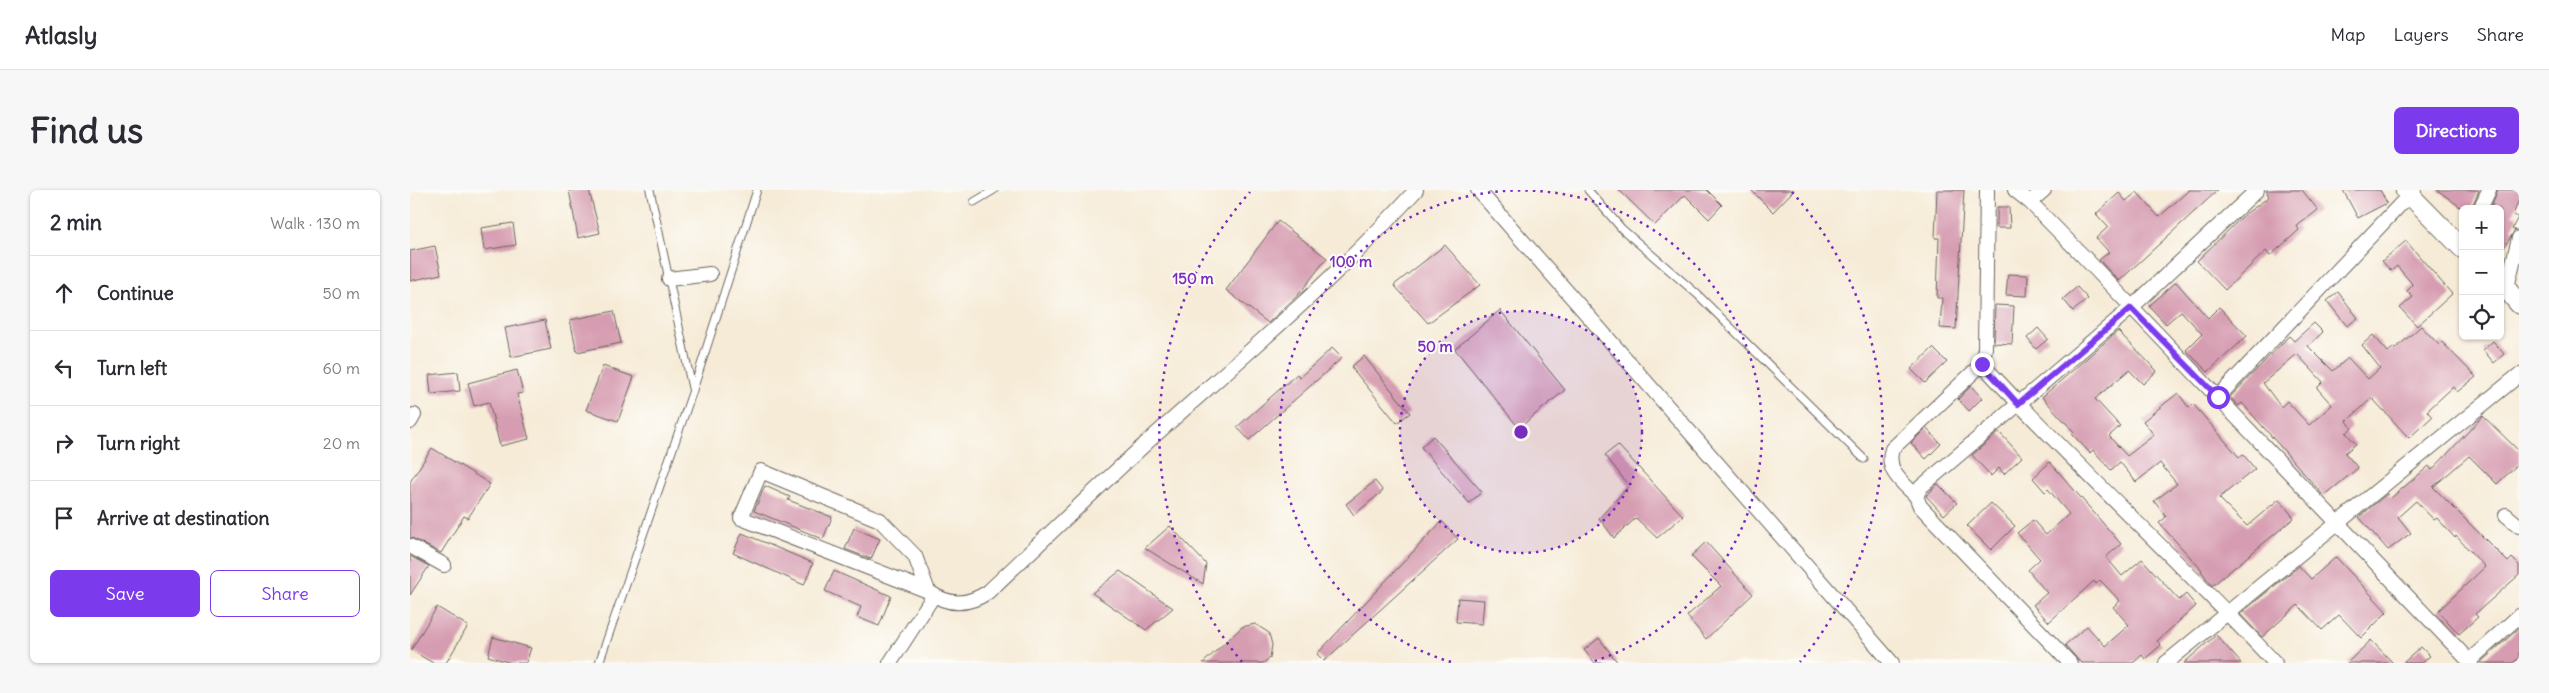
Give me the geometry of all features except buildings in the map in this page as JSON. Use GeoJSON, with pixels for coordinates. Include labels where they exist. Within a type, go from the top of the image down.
{"type":"FeatureCollection","features":[{"type":"Feature","properties":{"kind":"street"},"geometry":{"type":"LineString","coordinates":[[931,593],[915,556],[880,520],[761,471],[740,518],[931,593],[953,604],[977,600],[988,592],[1143,446],[1276,329],[1374,237],[1416,190]]}},
{"type":"Feature","properties":{"kind":"street"},"geometry":{"type":"LineString","coordinates":[[1478,190],[1892,663]]}},
{"type":"Feature","properties":{"kind":"street"},"geometry":{"type":"LineString","coordinates":[[1987,190],[1985,348],[1982,364],[1892,449],[1889,458],[1890,466],[1896,477],[1916,496],[1920,506],[2070,663]]}},
{"type":"Feature","properties":{"kind":"street"},"geometry":{"type":"LineString","coordinates":[[2015,190],[2030,202],[2218,397],[2470,662],[2519,616]]}},
{"type":"Feature","properties":{"kind":"street"},"geometry":{"type":"LineString","coordinates":[[2030,202],[2044,190]]}},
{"type":"Feature","properties":{"kind":"street"},"geometry":{"type":"LineString","coordinates":[[1916,496],[1922,487],[2131,308],[2256,190]]}},
{"type":"Feature","properties":{"kind":"street"},"geometry":{"type":"LineString","coordinates":[[2482,205],[2490,190]]}},
{"type":"Feature","properties":{"kind":"street"},"geometry":{"type":"LineString","coordinates":[[2218,397],[2409,192],[2459,243]]}},
{"type":"Feature","properties":{"kind":"street"},"geometry":{"type":"LineString","coordinates":[[2519,238],[2504,284],[2519,304]]}},
{"type":"Feature","properties":{"kind":"street"},"geometry":{"type":"LineString","coordinates":[[669,279],[710,274]]}},
{"type":"Feature","properties":{"kind":"street"},"geometry":{"type":"LineString","coordinates":[[1982,364],[2018,404],[2227,612],[2275,663]]}},
{"type":"Feature","properties":{"kind":"street"},"geometry":{"type":"LineString","coordinates":[[2166,663],[2519,376]]}},
{"type":"Feature","properties":{"kind":"street"},"geometry":{"type":"LineString","coordinates":[[2506,515],[2519,526]]}},
{"type":"Feature","properties":{"kind":"street"},"geometry":{"type":"LineString","coordinates":[[410,546],[444,565]]}},
{"type":"Feature","properties":{"kind":"street"},"geometry":{"type":"LineString","coordinates":[[890,663],[931,593]]}},
{"type":"Feature","properties":{"kind":"lane"},"geometry":{"type":"LineString","coordinates":[[650,190],[693,390]]}},
{"type":"Feature","properties":{"kind":"lane"},"geometry":{"type":"LineString","coordinates":[[599,663],[693,390],[757,190]]}},
{"type":"Feature","properties":{"kind":"lane"},"geometry":{"type":"LineString","coordinates":[[974,202],[994,190]]}},
{"type":"Feature","properties":{"kind":"lane"},"geometry":{"type":"LineString","coordinates":[[1588,190],[1622,228],[1697,294],[1864,459]]}},
{"type":"Feature","properties":{"kind":"route"},"geometry":{"type":"LineString","coordinates":[[1982,364],[2018,404],[2131,308],[2218,397]]}}]}
